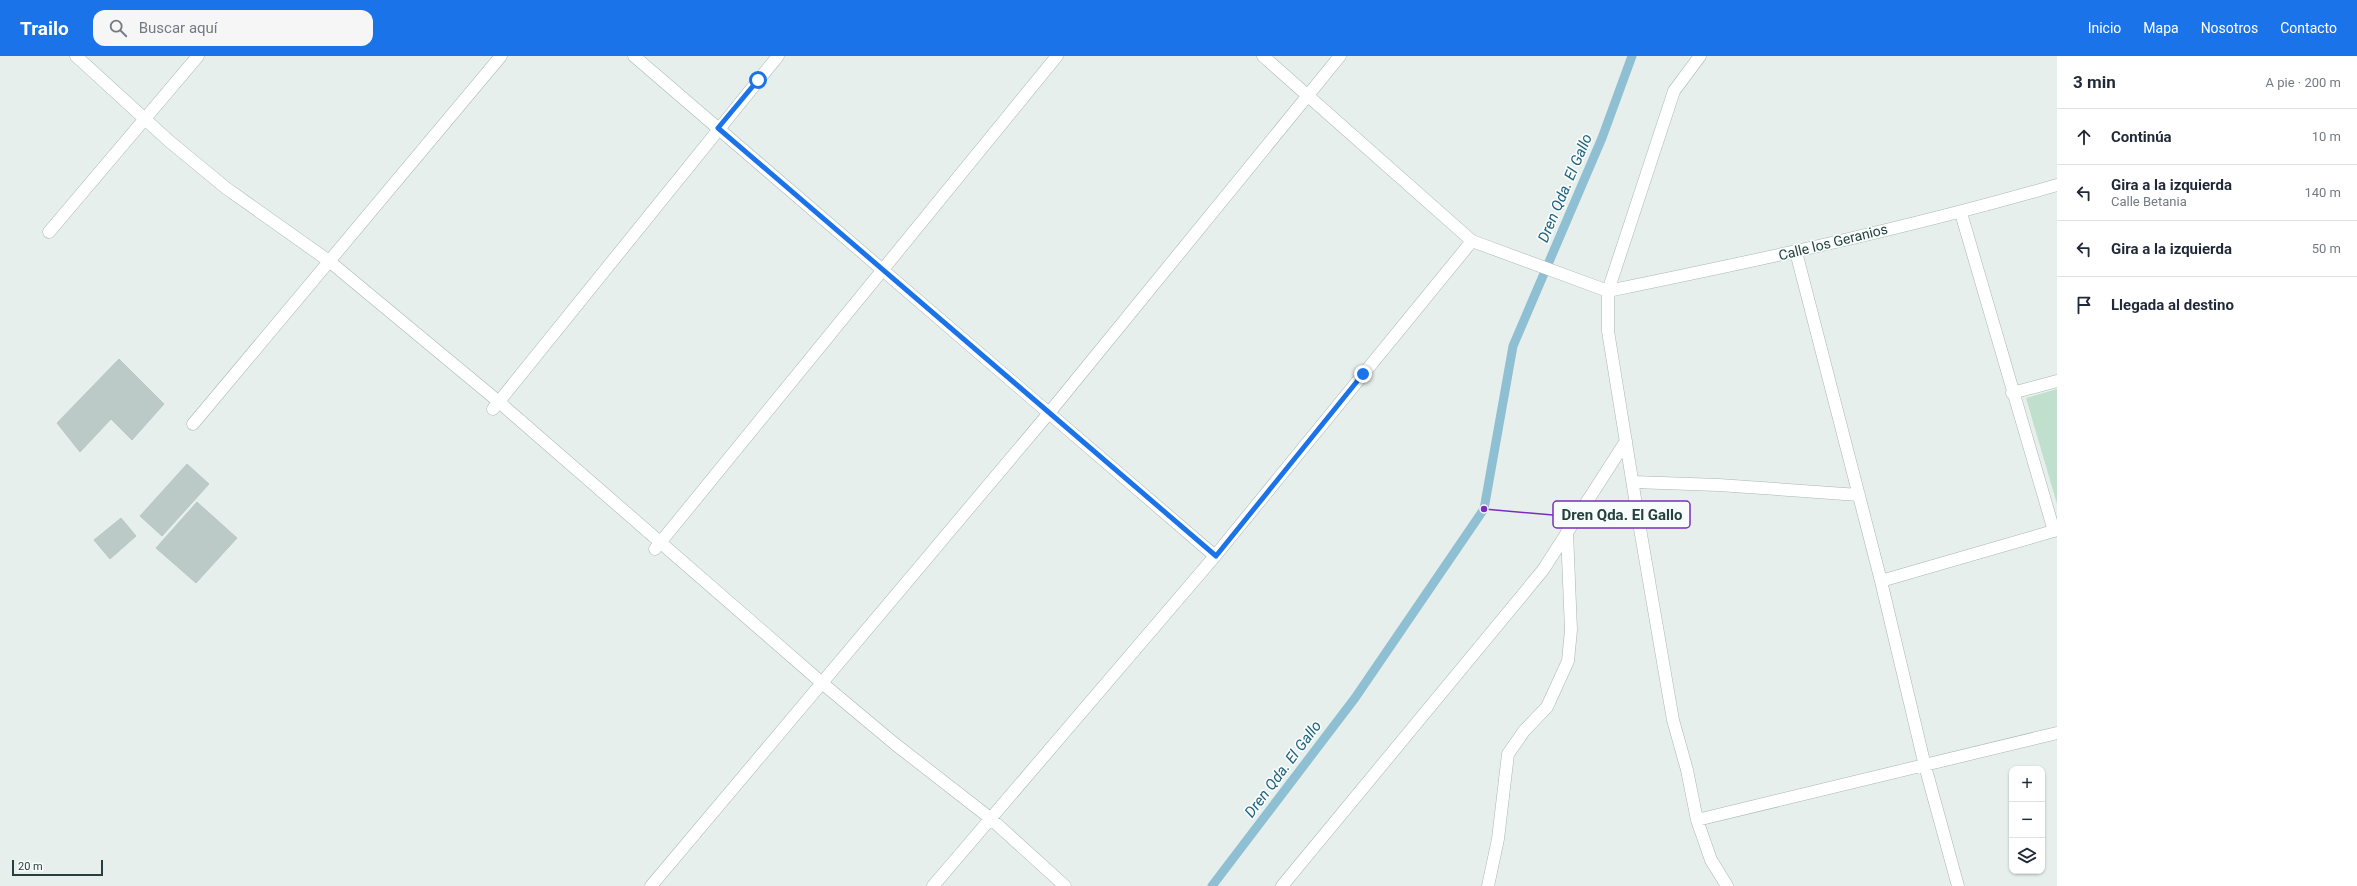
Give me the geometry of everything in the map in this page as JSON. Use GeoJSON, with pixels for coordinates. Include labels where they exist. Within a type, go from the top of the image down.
{"type":"FeatureCollection","features":[{"type":"Feature","properties":{"kind":"street"},"geometry":{"type":"LineString","coordinates":[[76,56],[226,188],[329,262],[496,405],[657,546],[895,744],[990,818],[1065,886]]}},
{"type":"Feature","properties":{"kind":"street"},"geometry":{"type":"LineString","coordinates":[[49,232],[198,56]]}},
{"type":"Feature","properties":{"kind":"street"},"geometry":{"type":"LineString","coordinates":[[193,424],[501,56]]}},
{"type":"Feature","properties":{"kind":"street"},"geometry":{"type":"LineString","coordinates":[[634,56],[1216,556]]}},
{"type":"Feature","properties":{"kind":"street"},"geometry":{"type":"LineString","coordinates":[[496,405],[718,128],[778,56]]}},
{"type":"Feature","properties":{"kind":"street"},"geometry":{"type":"LineString","coordinates":[[657,546],[1057,56]]}},
{"type":"Feature","properties":{"kind":"street"},"geometry":{"type":"LineString","coordinates":[[1263,56],[1472,241],[1608,291]]}},
{"type":"Feature","properties":{"kind":"street"},"geometry":{"type":"LineString","coordinates":[[651,886],[1049,413],[1340,56]]}},
{"type":"Feature","properties":{"kind":"street"},"geometry":{"type":"LineString","coordinates":[[1700,56],[1674,91],[1608,291],[1608,331],[1673,720],[1697,820],[1711,860],[1727,886]]}},
{"type":"Feature","properties":{"kind":"street","name":"Calle los Geranios"},"geometry":{"type":"LineString","coordinates":[[1608,291],[1796,252],[1911,223],[1961,213],[2057,185]]}},
{"type":"Feature","properties":{"kind":"street"},"geometry":{"type":"LineString","coordinates":[[1881,581],[2055,531],[2012,393],[1961,213]]}},
{"type":"Feature","properties":{"kind":"street"},"geometry":{"type":"LineString","coordinates":[[933,886],[1216,556],[1472,241]]}},
{"type":"Feature","properties":{"kind":"street"},"geometry":{"type":"LineString","coordinates":[[1796,252],[1881,581],[1925,766],[1958,886]]}},
{"type":"Feature","properties":{"kind":"street"},"geometry":{"type":"LineString","coordinates":[[2012,393],[2057,381]]}},
{"type":"Feature","properties":{"kind":"street"},"geometry":{"type":"LineString","coordinates":[[1282,886],[1543,570],[1626,441]]}},
{"type":"Feature","properties":{"kind":"street"},"geometry":{"type":"LineString","coordinates":[[1633,482],[1719,485],[1859,495]]}},
{"type":"Feature","properties":{"kind":"street"},"geometry":{"type":"LineString","coordinates":[[1488,886],[1498,839],[1508,754],[1524,732],[1547,707],[1568,661],[1571,630],[1567,532]]}},
{"type":"Feature","properties":{"kind":"street"},"geometry":{"type":"LineString","coordinates":[[1697,820],[2057,733]]}},
{"type":"Feature","properties":{"kind":"green space"},"geometry":{"type":"Polygon","coordinates":[[[2057,389],[2057,504],[2026,398],[2057,389]]]}},
{"type":"Feature","properties":{"kind":"building"},"geometry":{"type":"Polygon","coordinates":[[[119,359],[164,404],[132,440],[111,419],[80,452],[57,423],[119,359]]]}},
{"type":"Feature","properties":{"kind":"building"},"geometry":{"type":"Polygon","coordinates":[[[187,464],[209,484],[162,536],[140,516],[187,464]]]}},
{"type":"Feature","properties":{"kind":"building"},"geometry":{"type":"Polygon","coordinates":[[[197,502],[237,538],[196,583],[156,548],[197,502]]]}},
{"type":"Feature","properties":{"kind":"building"},"geometry":{"type":"Polygon","coordinates":[[[121,518],[136,536],[110,559],[94,540],[121,518]]]}},
{"type":"Feature","properties":{"kind":"waterway","name":"Dren Qda. El Gallo"},"geometry":{"type":"LineString","coordinates":[[1212,886],[1355,698],[1484,509],[1513,346],[1602,138],[1632,56]]}},
{"type":"Feature","properties":{"kind":"place","name":"Dren Qda. El Gallo"},"geometry":{"type":"Point","coordinates":[1484,509]}},
{"type":"Feature","properties":{"kind":"route"},"geometry":{"type":"LineString","coordinates":[[758,80],[718,128],[1216,556],[1363,374]]}}]}
